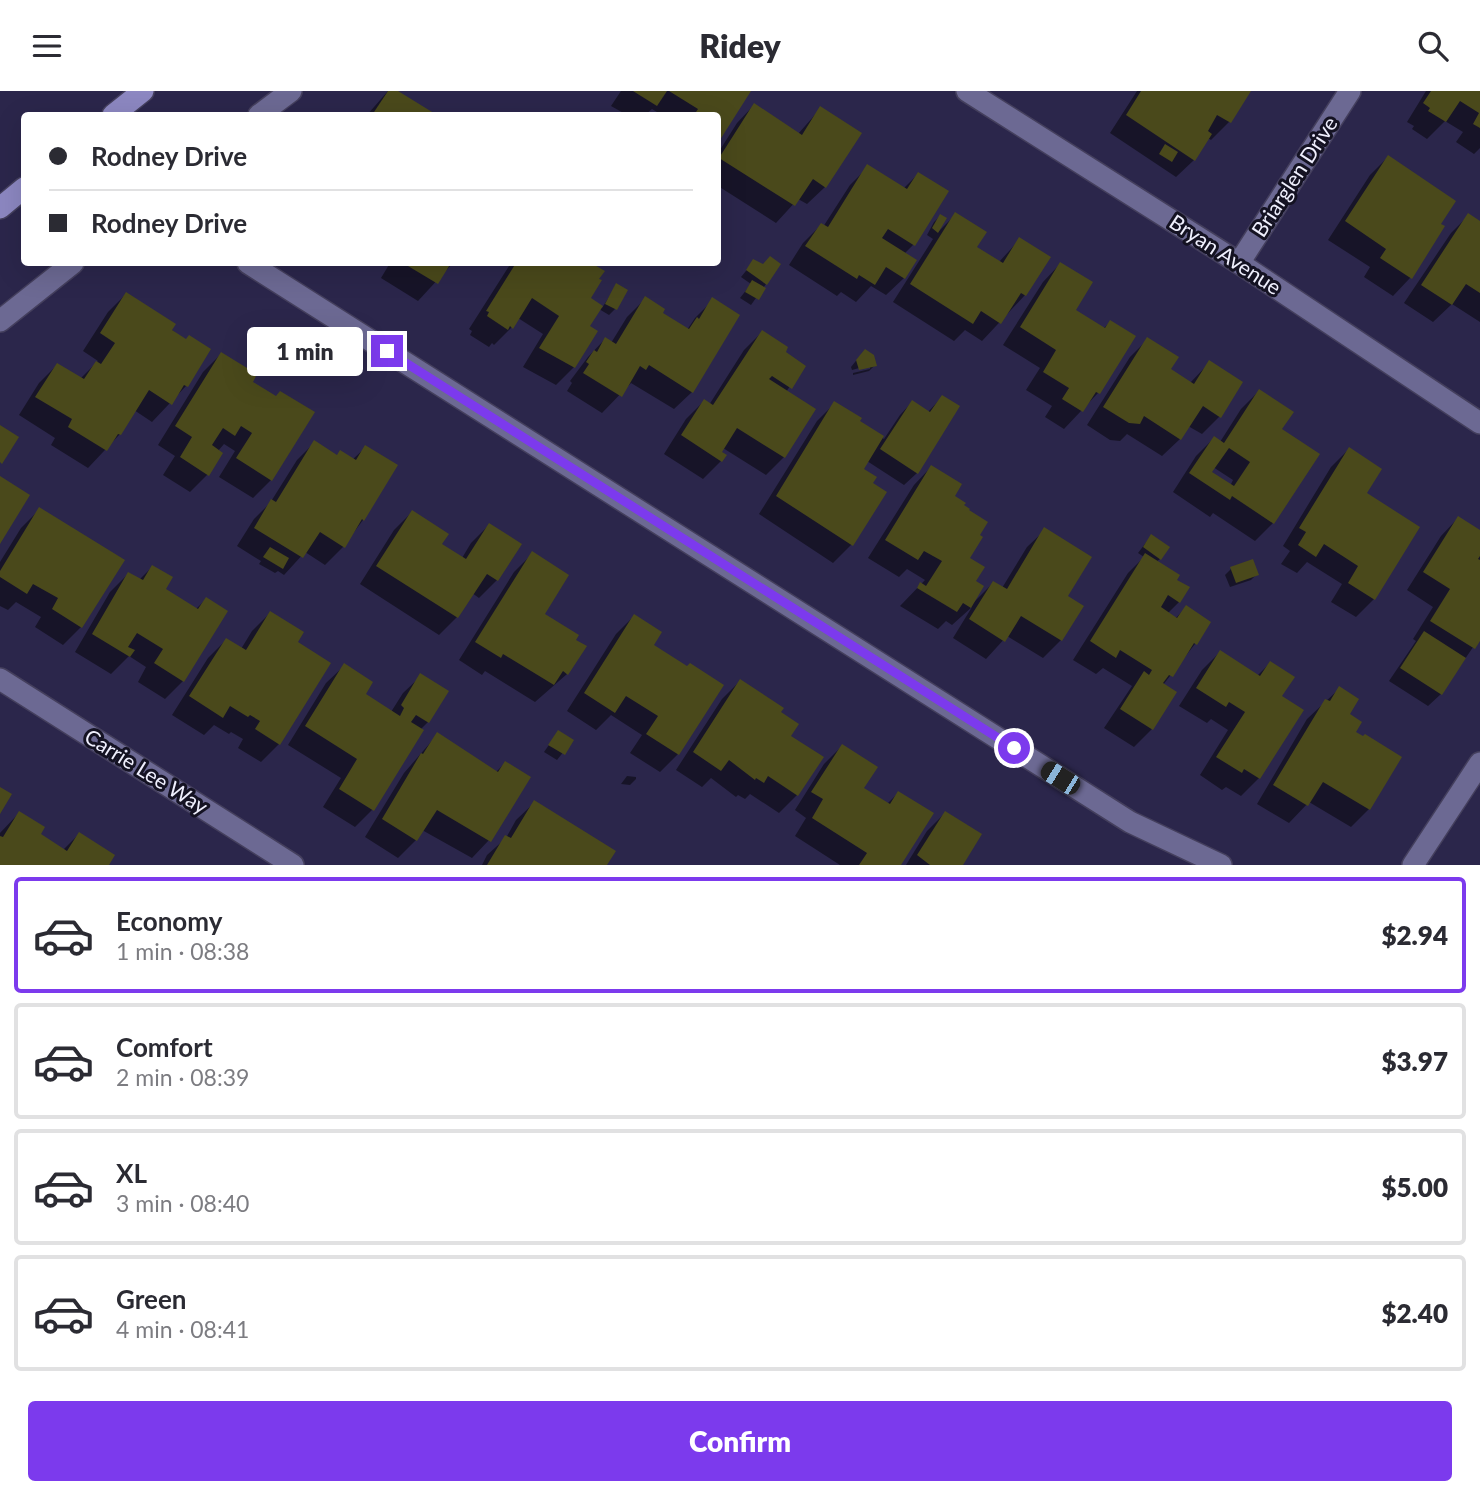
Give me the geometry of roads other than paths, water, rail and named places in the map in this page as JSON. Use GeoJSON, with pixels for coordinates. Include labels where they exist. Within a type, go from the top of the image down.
{"type":"FeatureCollection","features":[{"type":"Feature","properties":{"kind":"main road"},"geometry":{"type":"LineString","coordinates":[[117,112],[143,91]]}},
{"type":"Feature","properties":{"kind":"main road"},"geometry":{"type":"LineString","coordinates":[[0,208],[21,190]]}},
{"type":"Feature","properties":{"kind":"street"},"geometry":{"type":"LineString","coordinates":[[264,112],[291,91]]}},
{"type":"Feature","properties":{"kind":"street","name":"Bryan Avenue"},"geometry":{"type":"LineString","coordinates":[[967,91],[1239,263],[1480,423]]}},
{"type":"Feature","properties":{"kind":"street","name":"Briarglen Drive"},"geometry":{"type":"LineString","coordinates":[[1239,263],[1350,91]]}},
{"type":"Feature","properties":{"kind":"street"},"geometry":{"type":"LineString","coordinates":[[0,321],[69,266]]}},
{"type":"Feature","properties":{"kind":"street"},"geometry":{"type":"LineString","coordinates":[[253,266],[1130,822],[1221,865]]}},
{"type":"Feature","properties":{"kind":"street","name":"Carrie Lee Way"},"geometry":{"type":"LineString","coordinates":[[0,679],[293,865]]}},
{"type":"Feature","properties":{"kind":"street"},"geometry":{"type":"LineString","coordinates":[[1413,865],[1480,763]]}}]}
